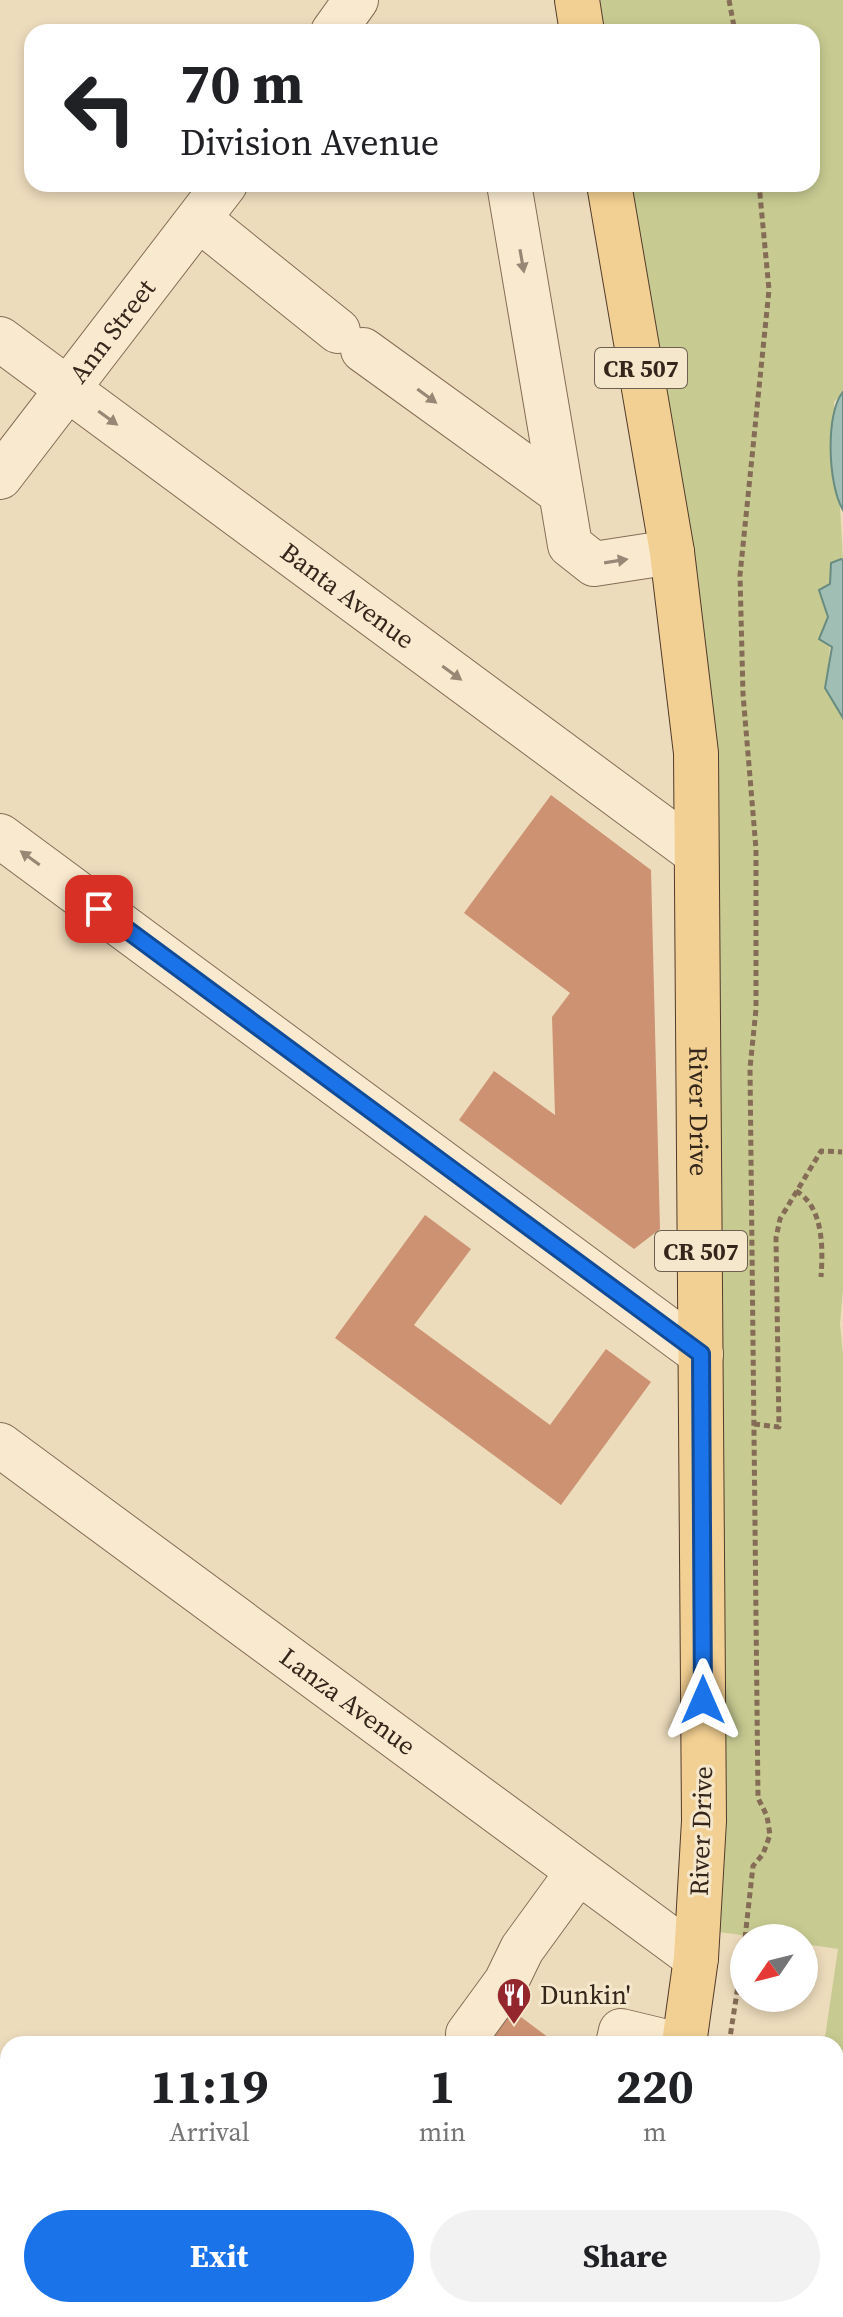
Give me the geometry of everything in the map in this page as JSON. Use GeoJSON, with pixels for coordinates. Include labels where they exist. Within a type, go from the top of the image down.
{"type":"FeatureCollection","features":[{"type":"Feature","properties":{"kind":"main road"},"geometry":{"type":"LineString","coordinates":[[577,0],[581,24]]}},
{"type":"Feature","properties":{"kind":"main road","name":"River Drive"},"geometry":{"type":"LineString","coordinates":[[610,192],[672,552],[696,753],[704,1821],[696,1958],[685,2036]]}},
{"type":"Feature","properties":{"kind":"street"},"geometry":{"type":"LineString","coordinates":[[339,24],[356,0]]}},
{"type":"Feature","properties":{"kind":"street","name":"Ann Street"},"geometry":{"type":"LineString","coordinates":[[0,477],[66,387],[219,192]]}},
{"type":"Feature","properties":{"kind":"street"},"geometry":{"type":"LineString","coordinates":[[510,192],[570,545],[594,564],[672,552]]}},
{"type":"Feature","properties":{"kind":"street"},"geometry":{"type":"LineString","coordinates":[[200,220],[351,340],[561,493]]}},
{"type":"Feature","properties":{"kind":"street","name":"Banta Avenue"},"geometry":{"type":"LineString","coordinates":[[0,339],[696,853]]}},
{"type":"Feature","properties":{"kind":"street"},"geometry":{"type":"LineString","coordinates":[[0,836],[701,1354]]}},
{"type":"Feature","properties":{"kind":"street","name":"Lanza Avenue"},"geometry":{"type":"LineString","coordinates":[[0,1445],[696,1958]]}},
{"type":"Feature","properties":{"kind":"street"},"geometry":{"type":"LineString","coordinates":[[468,2036],[506,1982],[522,1949],[578,1872]]}},
{"type":"Feature","properties":{"kind":"street"},"geometry":{"type":"LineString","coordinates":[[620,2036],[621,2031],[642,2036]]}},
{"type":"Feature","properties":{"kind":"path"},"geometry":{"type":"LineString","coordinates":[[729,0],[734,24]]}},
{"type":"Feature","properties":{"kind":"path"},"geometry":{"type":"LineString","coordinates":[[747,1924],[753,1866],[763,1854],[770,1835],[767,1816],[758,1798],[750,1068],[756,1009],[756,849],[743,694],[740,575],[769,290],[760,192]]}},
{"type":"Feature","properties":{"kind":"path"},"geometry":{"type":"LineString","coordinates":[[754,1424],[779,1427],[776,1238],[780,1219],[821,1151],[842,1152]]}},
{"type":"Feature","properties":{"kind":"path"},"geometry":{"type":"LineString","coordinates":[[796,1191],[806,1197],[824,1241],[821,1277]]}},
{"type":"Feature","properties":{"kind":"path"},"geometry":{"type":"LineString","coordinates":[[730,2036],[734,2012]]}},
{"type":"Feature","properties":{"kind":"green space"},"geometry":{"type":"Polygon","coordinates":[[[578,0],[843,0],[843,392],[834,402],[843,560],[830,584],[819,590],[830,638],[825,688],[843,718],[843,1289],[840,1324],[843,1355],[843,2036],[825,2036],[838,1949],[818,1946],[818,1924],[730,1924],[730,1934],[698,1929],[696,853],[609,192],[820,192],[820,24],[582,24],[578,0]]]}},
{"type":"Feature","properties":{"kind":"water"},"geometry":{"type":"Polygon","coordinates":[[[843,392],[843,510],[834,484],[831,432],[837,402],[843,392]]]}},
{"type":"Feature","properties":{"kind":"water"},"geometry":{"type":"Polygon","coordinates":[[[841,559],[843,718],[825,688],[832,647],[819,639],[828,617],[819,590],[830,584],[831,563],[841,559]]]}},
{"type":"Feature","properties":{"kind":"building"},"geometry":{"type":"Polygon","coordinates":[[[551,795],[651,870],[660,1229],[634,1249],[459,1120],[494,1071],[555,1115],[552,1017],[570,993],[464,913],[551,795]]]}},
{"type":"Feature","properties":{"kind":"building"},"geometry":{"type":"Polygon","coordinates":[[[425,1215],[471,1249],[414,1325],[550,1425],[606,1349],[651,1382],[561,1505],[335,1338],[425,1215]]]}},
{"type":"Feature","properties":{"kind":"building","name":"Dunkin'"},"geometry":{"type":"Polygon","coordinates":[[[509,2008],[546,2036],[489,2036],[509,2008]]]}},
{"type":"Feature","properties":{"kind":"place","name":"Dunkin'"},"geometry":{"type":"Point","coordinates":[514,2026]}},
{"type":"Feature","properties":{"kind":"route"},"geometry":{"type":"LineString","coordinates":[[99,909],[701,1354],[703,1700]]}}]}
